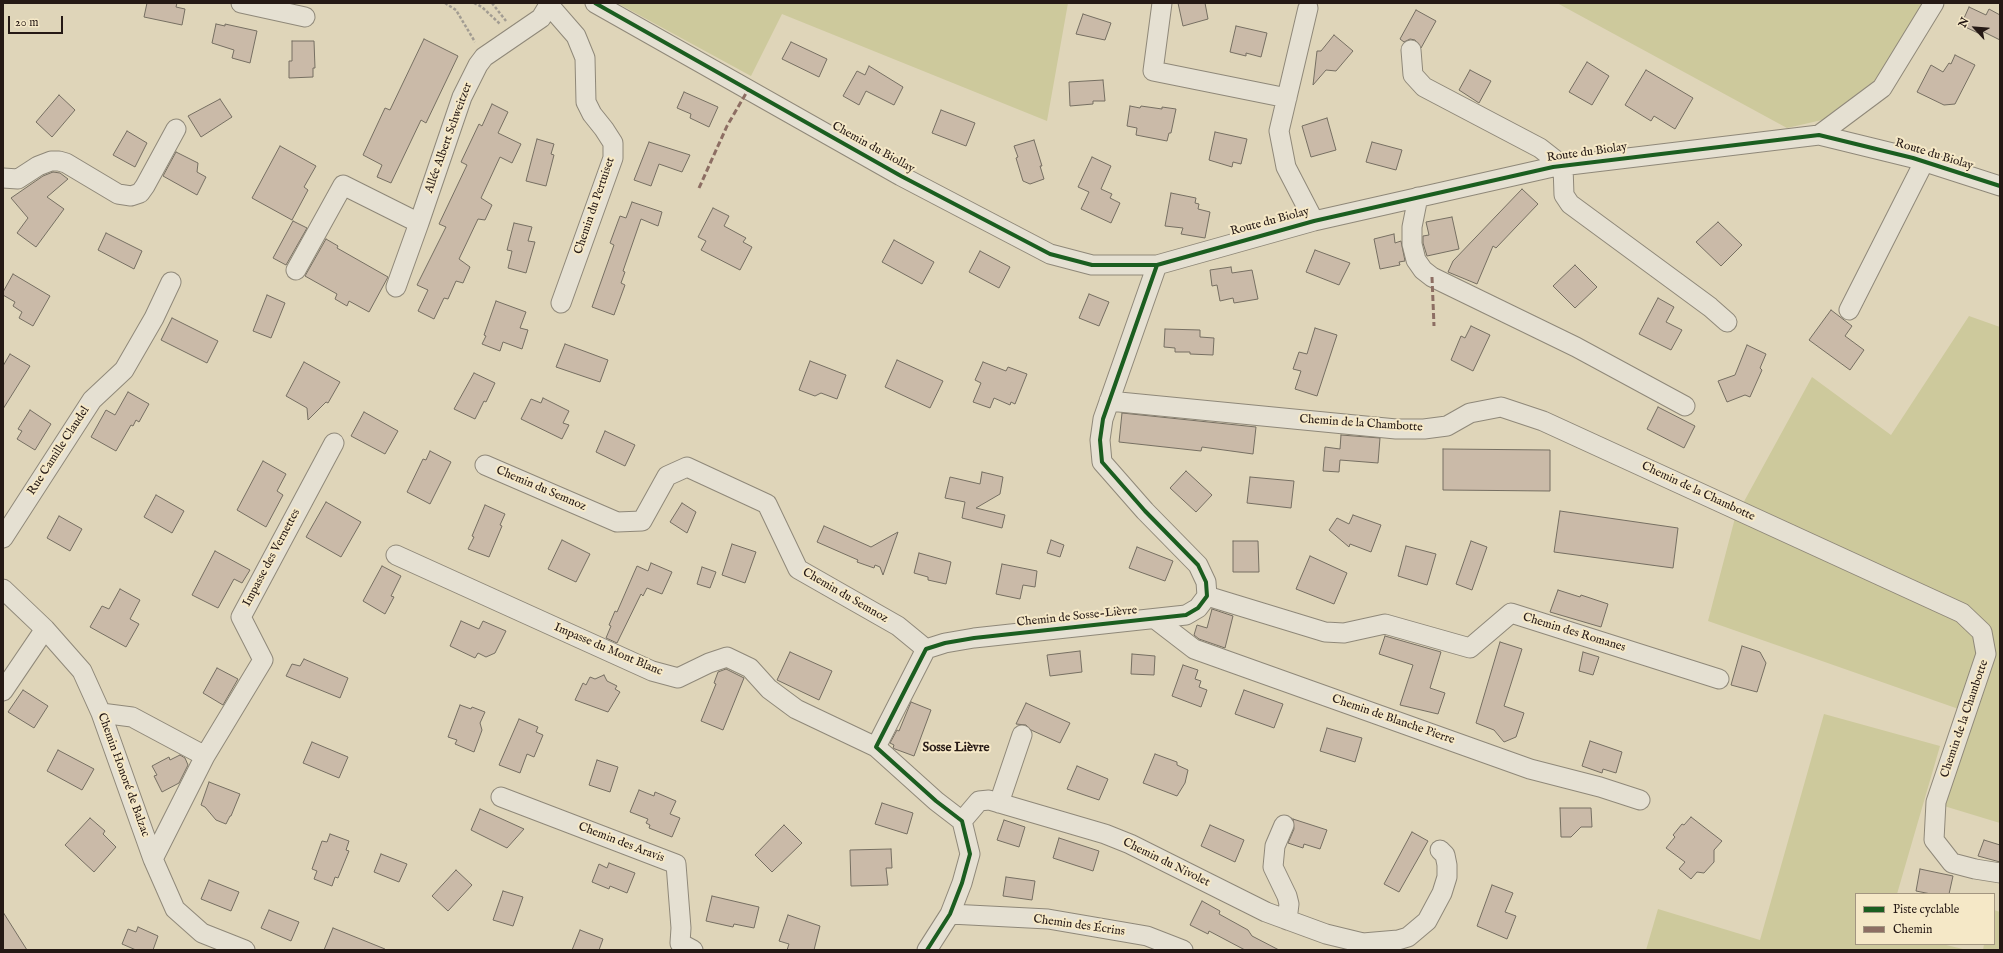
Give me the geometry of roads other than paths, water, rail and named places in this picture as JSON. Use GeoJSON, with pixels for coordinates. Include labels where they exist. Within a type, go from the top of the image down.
{"type":"FeatureCollection","features":[{"type":"Feature","properties":{"kind":"street"},"geometry":{"type":"LineString","coordinates":[[241,3],[305,17]]}},
{"type":"Feature","properties":{"kind":"street","name":"Chemin du Biollay"},"geometry":{"type":"LineString","coordinates":[[595,3],[901,176],[1050,254],[1092,265],[1157,265]]}},
{"type":"Feature","properties":{"kind":"street"},"geometry":{"type":"LineString","coordinates":[[1162,3],[1153,71],[1287,98]]}},
{"type":"Feature","properties":{"kind":"street"},"geometry":{"type":"LineString","coordinates":[[1818,135],[1882,88],[1934,3]]}},
{"type":"Feature","properties":{"kind":"street","name":"Allée Albert Schweitzer"},"geometry":{"type":"LineString","coordinates":[[396,287],[462,97],[478,65],[484,58],[541,18],[550,4]]}},
{"type":"Feature","properties":{"kind":"street","name":"Chemin du Pertuiset"},"geometry":{"type":"LineString","coordinates":[[550,4],[576,36],[585,58],[586,102],[592,114],[604,129],[612,143],[613,158],[561,303]]}},
{"type":"Feature","properties":{"kind":"street"},"geometry":{"type":"LineString","coordinates":[[1308,8],[1279,131],[1286,167],[1314,221]]}},
{"type":"Feature","properties":{"kind":"street"},"geometry":{"type":"LineString","coordinates":[[1412,50],[1413,75],[1424,87],[1540,148],[1563,166],[1564,195],[1570,204],[1710,307],[1727,322]]}},
{"type":"Feature","properties":{"kind":"street"},"geometry":{"type":"LineString","coordinates":[[3,178],[18,179],[38,166],[51,161],[59,161],[73,167],[118,194],[130,196],[140,193],[145,186],[176,129]]}},
{"type":"Feature","properties":{"kind":"street","name":"Route du Biolay"},"geometry":{"type":"LineString","coordinates":[[1157,265],[1314,221],[1563,166],[1818,135],[1924,162],[2000,186]]}},
{"type":"Feature","properties":{"kind":"street"},"geometry":{"type":"LineString","coordinates":[[1849,310],[1924,162]]}},
{"type":"Feature","properties":{"kind":"street"},"geometry":{"type":"LineString","coordinates":[[296,270],[343,185],[418,223]]}},
{"type":"Feature","properties":{"kind":"street"},"geometry":{"type":"LineString","coordinates":[[1418,197],[1412,227],[1412,244],[1416,260],[1423,270],[1432,277],[1576,347],[1686,406]]}},
{"type":"Feature","properties":{"kind":"street"},"geometry":{"type":"LineString","coordinates":[[1157,265],[1103,419],[1100,440],[1102,462],[1145,511],[1198,565],[1206,582],[1207,596]]}},
{"type":"Feature","properties":{"kind":"street","name":"Rue Camille Claudel"},"geometry":{"type":"LineString","coordinates":[[3,538],[92,400],[124,370],[154,318],[170,282]]}},
{"type":"Feature","properties":{"kind":"street","name":"Chemin de la Chambotte"},"geometry":{"type":"LineString","coordinates":[[1109,401],[1396,428],[1424,429],[1447,426],[1470,413],[1501,407],[1543,422],[1962,613],[1982,632],[1986,654],[1936,802],[1934,840],[1952,863],[2000,873]]}},
{"type":"Feature","properties":{"kind":"street","name":"Impasse des Vernettes"},"geometry":{"type":"LineString","coordinates":[[205,756],[263,660],[240,617],[334,443]]}},
{"type":"Feature","properties":{"kind":"street","name":"Chemin du Semnoz"},"geometry":{"type":"LineString","coordinates":[[485,465],[617,522],[642,521],[667,476],[687,467],[767,504],[798,569],[898,626],[926,649]]}},
{"type":"Feature","properties":{"kind":"street","name":"Impasse du Mont Blanc"},"geometry":{"type":"LineString","coordinates":[[396,555],[652,671],[678,678],[709,663],[726,657],[750,668],[769,689],[796,709],[876,747]]}},
{"type":"Feature","properties":{"kind":"street","name":"Chemin Honoré de Balzac"},"geometry":{"type":"LineString","coordinates":[[3,589],[45,629],[82,671],[101,713],[153,859],[175,909],[202,933],[245,950]]}},
{"type":"Feature","properties":{"kind":"street","name":"Chemin de Sosse-Lièvre"},"geometry":{"type":"LineString","coordinates":[[926,649],[945,643],[974,638],[1186,615],[1198,608],[1207,596]]}},
{"type":"Feature","properties":{"kind":"street","name":"Chemin des Romanes"},"geometry":{"type":"LineString","coordinates":[[1207,596],[1325,632],[1344,633],[1385,624],[1470,648],[1511,613],[1719,679]]}},
{"type":"Feature","properties":{"kind":"street","name":"Chemin de Blanche Pierre"},"geometry":{"type":"LineString","coordinates":[[1155,619],[1194,649],[1530,769],[1600,787],[1640,800]]}},
{"type":"Feature","properties":{"kind":"street"},"geometry":{"type":"LineString","coordinates":[[3,691],[45,629]]}},
{"type":"Feature","properties":{"kind":"street"},"geometry":{"type":"LineString","coordinates":[[926,649],[876,747],[936,801],[962,821],[970,854],[962,883],[950,914],[928,950]]}},
{"type":"Feature","properties":{"kind":"street"},"geometry":{"type":"LineString","coordinates":[[101,713],[132,717],[205,756],[153,859]]}},
{"type":"Feature","properties":{"kind":"street"},"geometry":{"type":"LineString","coordinates":[[999,802],[1022,735]]}},
{"type":"Feature","properties":{"kind":"street","name":"Chemin des Aravis"},"geometry":{"type":"LineString","coordinates":[[501,796],[676,864],[680,943],[693,950]]}},
{"type":"Feature","properties":{"kind":"street","name":"Chemin du Nivolet"},"geometry":{"type":"LineString","coordinates":[[962,821],[970,810],[979,802],[989,800],[1105,834],[1130,844],[1243,901],[1287,920],[1366,946],[1408,937],[1427,921],[1442,893],[1447,877],[1448,865],[1445,855],[1440,850]]}},
{"type":"Feature","properties":{"kind":"street"},"geometry":{"type":"LineString","coordinates":[[1284,825],[1275,846],[1273,867],[1287,896],[1289,904],[1287,920]]}},
{"type":"Feature","properties":{"kind":"street","name":"Chemin des Écrins"},"geometry":{"type":"LineString","coordinates":[[950,914],[1048,919],[1147,936],[1182,950]]}},
{"type":"Feature","properties":{"kind":"district","name":"Sosse Lièvre"},"geometry":{"type":"Point","coordinates":[956,748]}}]}
